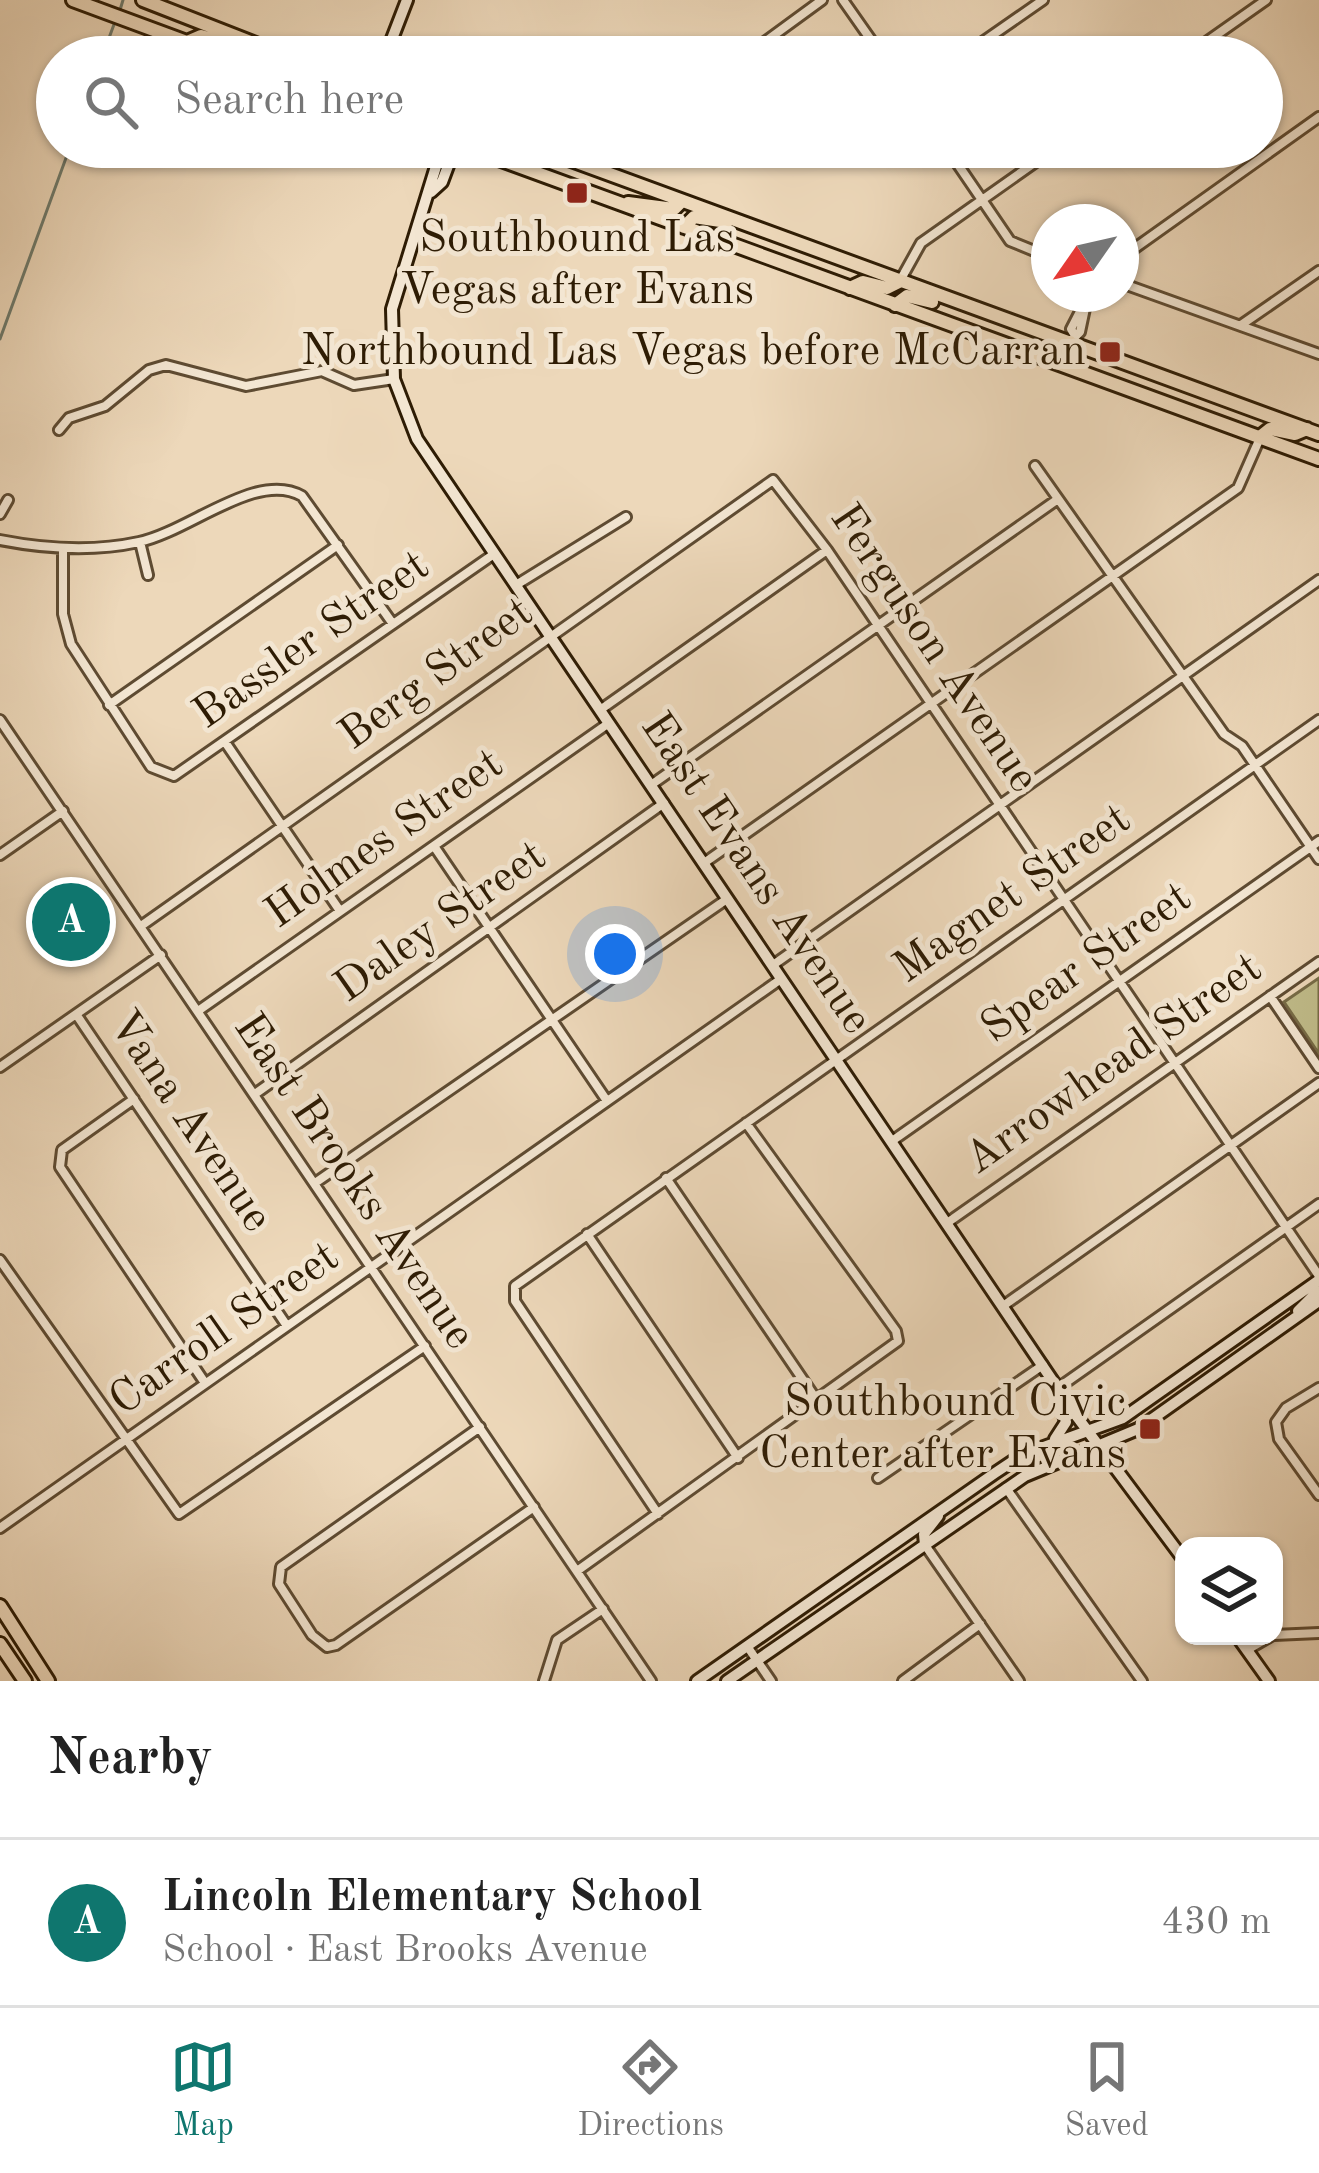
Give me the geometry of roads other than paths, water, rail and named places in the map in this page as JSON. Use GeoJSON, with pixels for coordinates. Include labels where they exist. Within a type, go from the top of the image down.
{"type":"FeatureCollection","features":[{"type":"Feature","properties":{"kind":"main road"},"geometry":{"type":"LineString","coordinates":[[74,0],[171,36]]}},
{"type":"Feature","properties":{"kind":"main road"},"geometry":{"type":"LineString","coordinates":[[143,0],[234,36]]}},
{"type":"Feature","properties":{"kind":"main road"},"geometry":{"type":"LineString","coordinates":[[523,168],[1316,457]]}},
{"type":"Feature","properties":{"kind":"main road"},"geometry":{"type":"LineString","coordinates":[[593,168],[951,301],[1072,338],[1313,432]]}},
{"type":"Feature","properties":{"kind":"main road"},"geometry":{"type":"LineString","coordinates":[[621,204],[644,201],[674,209],[682,201]]}},
{"type":"Feature","properties":{"kind":"main road"},"geometry":{"type":"LineString","coordinates":[[684,227],[694,217],[734,220]]}},
{"type":"Feature","properties":{"kind":"main road"},"geometry":{"type":"LineString","coordinates":[[850,288],[863,282],[887,288],[901,281]]}},
{"type":"Feature","properties":{"kind":"main road"},"geometry":{"type":"LineString","coordinates":[[895,304],[907,296],[951,301]]}},
{"type":"Feature","properties":{"kind":"main road"},"geometry":{"type":"LineString","coordinates":[[1021,350],[1059,350],[1072,338]]}},
{"type":"Feature","properties":{"kind":"main road"},"geometry":{"type":"LineString","coordinates":[[1260,437],[1270,429],[1313,432]]}},
{"type":"Feature","properties":{"kind":"main road"},"geometry":{"type":"LineString","coordinates":[[0,1606],[48,1681]]}},
{"type":"Feature","properties":{"kind":"main road"},"geometry":{"type":"LineString","coordinates":[[0,1623],[20,1650],[33,1657]]}},
{"type":"Feature","properties":{"kind":"main road"},"geometry":{"type":"LineString","coordinates":[[0,1644],[28,1681]]}},
{"type":"Feature","properties":{"kind":"street"},"geometry":{"type":"LineString","coordinates":[[393,36],[407,0]]}},
{"type":"Feature","properties":{"kind":"street"},"geometry":{"type":"LineString","coordinates":[[773,36],[822,0]]}},
{"type":"Feature","properties":{"kind":"street"},"geometry":{"type":"LineString","coordinates":[[843,0],[868,36]]}},
{"type":"Feature","properties":{"kind":"street"},"geometry":{"type":"LineString","coordinates":[[992,36],[1043,0]]}},
{"type":"Feature","properties":{"kind":"street"},"geometry":{"type":"LineString","coordinates":[[1215,36],[1266,0]]}},
{"type":"Feature","properties":{"kind":"street"},"geometry":{"type":"LineString","coordinates":[[1283,143],[1319,117]]}},
{"type":"Feature","properties":{"kind":"street","name":"East Evans Avenue"},"geometry":{"type":"LineString","coordinates":[[434,168],[431,192],[392,309],[394,379],[417,439],[1056,1385],[1175,1547]]}},
{"type":"Feature","properties":{"kind":"street","name":"East Evans Avenue"},"geometry":{"type":"LineString","coordinates":[[431,192],[447,168]]}},
{"type":"Feature","properties":{"kind":"street"},"geometry":{"type":"LineString","coordinates":[[960,168],[1010,242],[1031,250]]}},
{"type":"Feature","properties":{"kind":"street"},"geometry":{"type":"LineString","coordinates":[[901,281],[921,243],[1027,168]]}},
{"type":"Feature","properties":{"kind":"street"},"geometry":{"type":"LineString","coordinates":[[1139,245],[1247,168]]}},
{"type":"Feature","properties":{"kind":"street"},"geometry":{"type":"LineString","coordinates":[[1241,326],[1319,271]]}},
{"type":"Feature","properties":{"kind":"street"},"geometry":{"type":"LineString","coordinates":[[1139,289],[1319,354]]}},
{"type":"Feature","properties":{"kind":"street"},"geometry":{"type":"LineString","coordinates":[[1072,338],[1071,328],[1080,312]]}},
{"type":"Feature","properties":{"kind":"street"},"geometry":{"type":"LineString","coordinates":[[59,430],[69,418],[105,406],[149,370],[166,364],[246,386],[322,371],[353,385],[394,379]]}},
{"type":"Feature","properties":{"kind":"street"},"geometry":{"type":"LineString","coordinates":[[704,863],[1238,488],[1260,437]]}},
{"type":"Feature","properties":{"kind":"street"},"geometry":{"type":"LineString","coordinates":[[1035,466],[1223,734],[1255,765],[1315,844],[1319,859]]}},
{"type":"Feature","properties":{"kind":"street","name":"Ferguson Avenue"},"geometry":{"type":"LineString","coordinates":[[773,480],[826,550],[1319,1278]]}},
{"type":"Feature","properties":{"kind":"street","name":"Berg Street"},"geometry":{"type":"LineString","coordinates":[[141,926],[773,480]]}},
{"type":"Feature","properties":{"kind":"street"},"geometry":{"type":"LineString","coordinates":[[0,540],[64,548],[140,542],[211,515],[251,491],[277,486],[302,496],[393,624]]}},
{"type":"Feature","properties":{"kind":"street"},"geometry":{"type":"LineString","coordinates":[[651,785],[1058,499]]}},
{"type":"Feature","properties":{"kind":"street"},"geometry":{"type":"LineString","coordinates":[[0,514],[8,500]]}},
{"type":"Feature","properties":{"kind":"street"},"geometry":{"type":"LineString","coordinates":[[516,585],[626,517]]}},
{"type":"Feature","properties":{"kind":"street"},"geometry":{"type":"LineString","coordinates":[[140,542],[148,575]]}},
{"type":"Feature","properties":{"kind":"street"},"geometry":{"type":"LineString","coordinates":[[64,548],[63,614],[71,644],[109,705],[338,545]]}},
{"type":"Feature","properties":{"kind":"street"},"geometry":{"type":"LineString","coordinates":[[600,710],[826,550]]}},
{"type":"Feature","properties":{"kind":"street","name":"Bassler Street"},"geometry":{"type":"LineString","coordinates":[[109,705],[151,766],[174,776],[494,554]]}},
{"type":"Feature","properties":{"kind":"street"},"geometry":{"type":"LineString","coordinates":[[773,965],[1319,580]]}},
{"type":"Feature","properties":{"kind":"street","name":"East Brooks Avenue"},"geometry":{"type":"LineString","coordinates":[[0,720],[651,1681]]}},
{"type":"Feature","properties":{"kind":"street","name":"Magnet Street"},"geometry":{"type":"LineString","coordinates":[[658,1514],[512,1292],[666,1178],[1319,720]]}},
{"type":"Feature","properties":{"kind":"street","name":"Holmes Street"},"geometry":{"type":"LineString","coordinates":[[198,1011],[609,723]]}},
{"type":"Feature","properties":{"kind":"street"},"geometry":{"type":"LineString","coordinates":[[225,742],[340,911]]}},
{"type":"Feature","properties":{"kind":"street","name":"Daley Street"},"geometry":{"type":"LineString","coordinates":[[255,1094],[664,803]]}},
{"type":"Feature","properties":{"kind":"street"},"geometry":{"type":"LineString","coordinates":[[0,855],[63,812]]}},
{"type":"Feature","properties":{"kind":"street","name":"Spear Street"},"geometry":{"type":"LineString","coordinates":[[892,1141],[1315,844]]}},
{"type":"Feature","properties":{"kind":"street"},"geometry":{"type":"LineString","coordinates":[[434,846],[607,1101]]}},
{"type":"Feature","properties":{"kind":"street"},"geometry":{"type":"LineString","coordinates":[[315,1183],[728,898]]}},
{"type":"Feature","properties":{"kind":"street"},"geometry":{"type":"LineString","coordinates":[[0,1067],[160,955]]}},
{"type":"Feature","properties":{"kind":"street","name":"Arrowhead Street"},"geometry":{"type":"LineString","coordinates":[[947,1223],[1319,962]]}},
{"type":"Feature","properties":{"kind":"street","name":"Carroll Street"},"geometry":{"type":"LineString","coordinates":[[0,1528],[782,978]]}},
{"type":"Feature","properties":{"kind":"street"},"geometry":{"type":"LineString","coordinates":[[1270,996],[1319,1068]]}},
{"type":"Feature","properties":{"kind":"street","name":"Vana Avenue"},"geometry":{"type":"LineString","coordinates":[[76,1014],[287,1326]]}},
{"type":"Feature","properties":{"kind":"street"},"geometry":{"type":"LineString","coordinates":[[1003,1306],[1319,1083]]}},
{"type":"Feature","properties":{"kind":"street"},"geometry":{"type":"LineString","coordinates":[[134,1099],[59,1158],[60,1167],[206,1383]]}},
{"type":"Feature","properties":{"kind":"street"},"geometry":{"type":"LineString","coordinates":[[577,1571],[898,1341],[896,1330],[746,1123]]}},
{"type":"Feature","properties":{"kind":"street"},"geometry":{"type":"LineString","coordinates":[[666,1178],[818,1402]]}},
{"type":"Feature","properties":{"kind":"street"},"geometry":{"type":"LineString","coordinates":[[697,1681],[944,1508],[1040,1449],[1066,1425],[1056,1385],[1319,1204]]}},
{"type":"Feature","properties":{"kind":"street"},"geometry":{"type":"LineString","coordinates":[[587,1234],[738,1458]]}},
{"type":"Feature","properties":{"kind":"street"},"geometry":{"type":"LineString","coordinates":[[0,1260],[123,1441],[179,1514],[425,1346]]}},
{"type":"Feature","properties":{"kind":"street"},"geometry":{"type":"LineString","coordinates":[[1040,1449],[1138,1408],[1319,1278]]}},
{"type":"Feature","properties":{"kind":"street"},"geometry":{"type":"LineString","coordinates":[[1284,1326],[1319,1290]]}},
{"type":"Feature","properties":{"kind":"street"},"geometry":{"type":"LineString","coordinates":[[727,1681],[1006,1488],[1040,1467],[1102,1445],[1158,1416],[1319,1301]]}},
{"type":"Feature","properties":{"kind":"street"},"geometry":{"type":"LineString","coordinates":[[878,1478],[1043,1365]]}},
{"type":"Feature","properties":{"kind":"street"},"geometry":{"type":"LineString","coordinates":[[1319,1388],[1286,1408],[1276,1422],[1279,1439],[1319,1495]]}},
{"type":"Feature","properties":{"kind":"street"},"geometry":{"type":"LineString","coordinates":[[480,1427],[281,1567],[278,1575],[312,1635],[327,1647],[534,1507]]}},
{"type":"Feature","properties":{"kind":"street"},"geometry":{"type":"LineString","coordinates":[[1006,1488],[1142,1681]]}},
{"type":"Feature","properties":{"kind":"street"},"geometry":{"type":"LineString","coordinates":[[944,1508],[924,1534],[925,1545],[1019,1681]]}},
{"type":"Feature","properties":{"kind":"street"},"geometry":{"type":"LineString","coordinates":[[544,1681],[557,1640],[603,1610]]}},
{"type":"Feature","properties":{"kind":"street"},"geometry":{"type":"LineString","coordinates":[[903,1681],[980,1624]]}},
{"type":"Feature","properties":{"kind":"street"},"geometry":{"type":"LineString","coordinates":[[1283,1635],[1319,1633]]}},
{"type":"Feature","properties":{"kind":"street"},"geometry":{"type":"LineString","coordinates":[[1243,1645],[1269,1681]]}},
{"type":"Feature","properties":{"kind":"street"},"geometry":{"type":"LineString","coordinates":[[1247,1651],[1256,1645]]}},
{"type":"Feature","properties":{"kind":"street"},"geometry":{"type":"LineString","coordinates":[[747,1646],[771,1681]]}},
{"type":"Feature","properties":{"kind":"waterway"},"geometry":{"type":"LineString","coordinates":[[120,10],[123,0]]}},
{"type":"Feature","properties":{"kind":"waterway"},"geometry":{"type":"LineString","coordinates":[[110,36],[116,19]]}},
{"type":"Feature","properties":{"kind":"waterway"},"geometry":{"type":"LineString","coordinates":[[0,339],[62,168]]}},
{"type":"Feature","properties":{"kind":"place","name":"Southbound Las Vegas after Evans"},"geometry":{"type":"Point","coordinates":[577,193]}},
{"type":"Feature","properties":{"kind":"place","name":"Northbound Las Vegas before McCarran"},"geometry":{"type":"Point","coordinates":[1110,352]}},
{"type":"Feature","properties":{"kind":"place","name":"Lincoln Elementary School"},"geometry":{"type":"Point","coordinates":[71,922]}},
{"type":"Feature","properties":{"kind":"place","name":"Southbound Civic Center after Evans"},"geometry":{"type":"Point","coordinates":[1150,1429]}}]}
